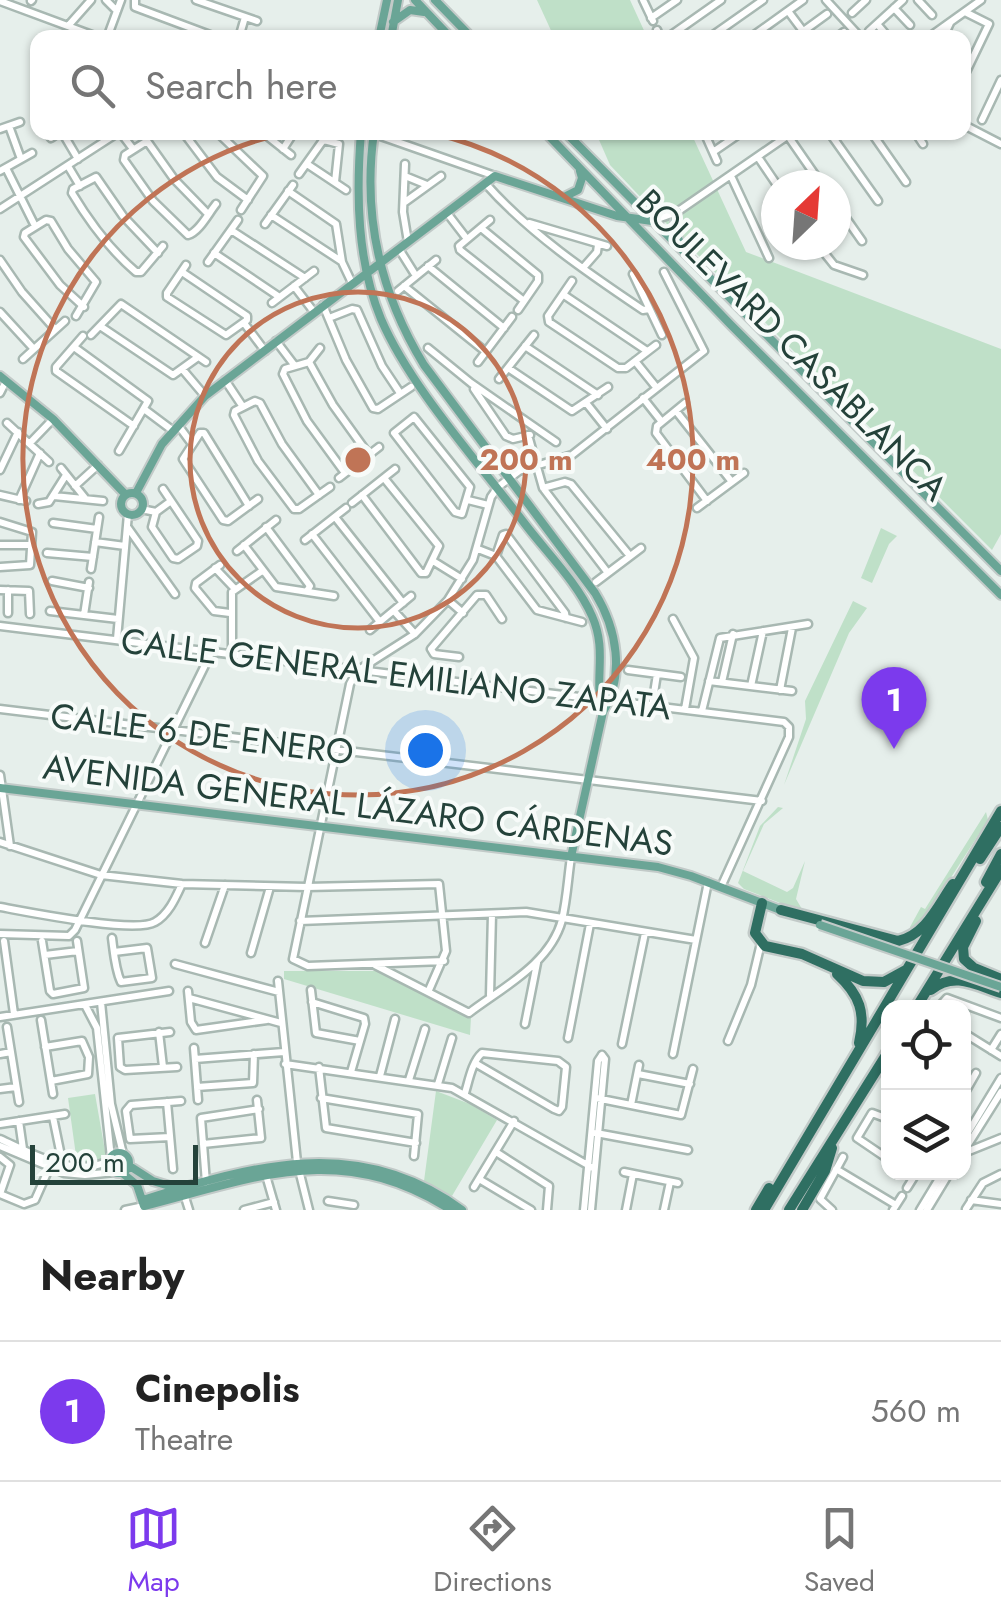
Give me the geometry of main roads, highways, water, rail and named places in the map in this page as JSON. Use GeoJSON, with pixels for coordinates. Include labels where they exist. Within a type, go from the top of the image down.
{"type":"FeatureCollection","features":[{"type":"Feature","properties":{"kind":"highway"},"geometry":{"type":"LineString","coordinates":[[927,940],[1001,811]]}},
{"type":"Feature","properties":{"kind":"highway"},"geometry":{"type":"LineString","coordinates":[[764,1210],[912,964],[1001,827]]}},
{"type":"Feature","properties":{"kind":"highway"},"geometry":{"type":"LineString","coordinates":[[781,910],[886,940],[910,938],[927,922],[985,838]]}},
{"type":"Feature","properties":{"kind":"highway"},"geometry":{"type":"LineString","coordinates":[[921,1000],[1001,854]]}},
{"type":"Feature","properties":{"kind":"highway"},"geometry":{"type":"LineString","coordinates":[[945,958],[1001,872]]}},
{"type":"Feature","properties":{"kind":"highway"},"geometry":{"type":"LineString","coordinates":[[1001,872],[962,954],[974,968],[1001,979]]}},
{"type":"Feature","properties":{"kind":"highway"},"geometry":{"type":"LineString","coordinates":[[762,903],[755,928],[761,942],[772,949],[802,954],[832,970],[874,983],[892,979],[912,964]]}},
{"type":"Feature","properties":{"kind":"highway"},"geometry":{"type":"LineString","coordinates":[[832,970],[851,987],[861,1006],[857,1054]]}},
{"type":"Feature","properties":{"kind":"highway"},"geometry":{"type":"LineString","coordinates":[[922,1000],[940,983],[956,978],[1001,990]]}},
{"type":"Feature","properties":{"kind":"highway"},"geometry":{"type":"LineString","coordinates":[[789,1210],[881,1063]]}},
{"type":"Feature","properties":{"kind":"highway"},"geometry":{"type":"LineString","coordinates":[[756,1210],[794,1146],[813,1128]]}},
{"type":"Feature","properties":{"kind":"highway"},"geometry":{"type":"LineString","coordinates":[[802,1210],[824,1171],[834,1140]]}},
{"type":"Feature","properties":{"kind":"main road"},"geometry":{"type":"LineString","coordinates":[[380,30],[386,0]]}},
{"type":"Feature","properties":{"kind":"main road"},"geometry":{"type":"LineString","coordinates":[[392,30],[398,0]]}},
{"type":"Feature","properties":{"kind":"main road"},"geometry":{"type":"LineString","coordinates":[[415,0],[443,30]]}},
{"type":"Feature","properties":{"kind":"main road"},"geometry":{"type":"LineString","coordinates":[[435,0],[464,30]]}},
{"type":"Feature","properties":{"kind":"main road"},"geometry":{"type":"LineString","coordinates":[[393,22],[410,10],[430,16]]}},
{"type":"Feature","properties":{"kind":"main road"},"geometry":{"type":"LineString","coordinates":[[361,140],[359,218],[367,272],[391,340],[591,614],[601,643],[599,700],[603,712]]}},
{"type":"Feature","properties":{"kind":"main road"},"geometry":{"type":"LineString","coordinates":[[373,140],[371,206],[378,264],[395,311],[424,365],[604,607],[616,652],[610,701],[603,712],[571,857]]}},
{"type":"Feature","properties":{"kind":"main road","name":"BOULEVARD CASABLANCA"},"geometry":{"type":"LineString","coordinates":[[553,140],[1001,595]]}},
{"type":"Feature","properties":{"kind":"main road","name":"BOULEVARD CASABLANCA"},"geometry":{"type":"LineString","coordinates":[[573,140],[1001,571]]}},
{"type":"Feature","properties":{"kind":"main road"},"geometry":{"type":"LineString","coordinates":[[561,197],[573,194],[581,184],[578,166]]}},
{"type":"Feature","properties":{"kind":"main road"},"geometry":{"type":"LineString","coordinates":[[136,494],[174,427],[205,396],[495,176],[629,219],[652,221]]}},
{"type":"Feature","properties":{"kind":"main road"},"geometry":{"type":"LineString","coordinates":[[678,212],[675,234],[686,256]]}},
{"type":"Feature","properties":{"kind":"main road"},"geometry":{"type":"LineString","coordinates":[[3,378],[52,419],[126,494],[136,494]]}},
{"type":"Feature","properties":{"kind":"main road"},"geometry":{"type":"LineString","coordinates":[[126,494],[121,507],[128,514],[136,514],[142,502],[136,494]]}},
{"type":"Feature","properties":{"kind":"main road","name":"AVENIDA GENERAL LÁZARO CÁRDENAS"},"geometry":{"type":"LineString","coordinates":[[1,788],[658,867],[1001,990]]}},
{"type":"Feature","properties":{"kind":"main road"},"geometry":{"type":"LineString","coordinates":[[121,1170],[122,1154],[110,1159],[121,1170],[132,1180],[144,1203],[264,1170],[329,1162],[397,1176],[462,1210]]}},
{"type":"Feature","properties":{"kind":"main road"},"geometry":{"type":"LineString","coordinates":[[298,1166],[368,1174],[417,1191],[450,1210]]}},
{"type":"Feature","properties":{"kind":"main road"},"geometry":{"type":"LineString","coordinates":[[121,1170],[183,1192]]}},
{"type":"Feature","properties":{"kind":"place","name":"Cinepolis"},"geometry":{"type":"Point","coordinates":[894,749]}}]}
